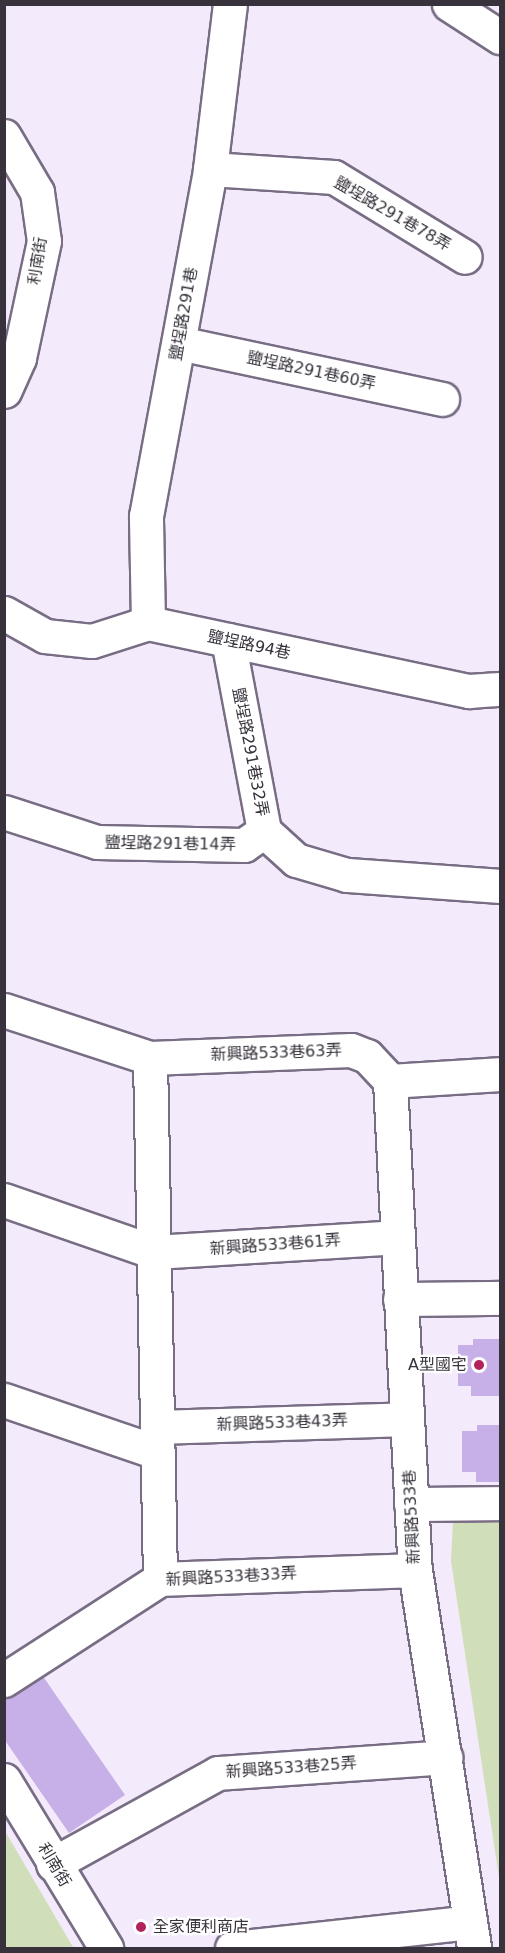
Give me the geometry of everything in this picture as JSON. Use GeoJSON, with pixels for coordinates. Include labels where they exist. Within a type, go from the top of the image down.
{"type":"FeatureCollection","features":[{"type":"Feature","properties":{"kind":"street","name":"鹽埕路291巷"},"geometry":{"type":"LineString","coordinates":[[148,623],[146,516],[210,169],[230,4]]}},
{"type":"Feature","properties":{"kind":"street"},"geometry":{"type":"LineString","coordinates":[[449,4],[501,37]]}},
{"type":"Feature","properties":{"kind":"street","name":"利南街"},"geometry":{"type":"LineString","coordinates":[[4,136],[43,211],[44,241],[12,351],[4,391]]}},
{"type":"Feature","properties":{"kind":"street","name":"鹽埕路291巷78弄"},"geometry":{"type":"LineString","coordinates":[[210,169],[334,177],[465,257]]}},
{"type":"Feature","properties":{"kind":"street","name":"鹽埕路291巷60弄"},"geometry":{"type":"LineString","coordinates":[[179,343],[442,399]]}},
{"type":"Feature","properties":{"kind":"street","name":"鹽埕路94巷"},"geometry":{"type":"LineString","coordinates":[[4,613],[45,636],[92,641],[148,623],[469,691],[501,689]]}},
{"type":"Feature","properties":{"kind":"street","name":"鹽埕路291巷32弄"},"geometry":{"type":"LineString","coordinates":[[228,640],[264,831],[296,860],[347,875],[501,886]]}},
{"type":"Feature","properties":{"kind":"street","name":"鹽埕路291巷14弄"},"geometry":{"type":"LineString","coordinates":[[4,812],[97,842],[244,845],[264,831]]}},
{"type":"Feature","properties":{"kind":"street"},"geometry":{"type":"LineString","coordinates":[[4,1010],[150,1058],[160,1579]]}},
{"type":"Feature","properties":{"kind":"street","name":"新興路533巷63弄"},"geometry":{"type":"LineString","coordinates":[[150,1058],[351,1050],[367,1056],[390,1081]]}},
{"type":"Feature","properties":{"kind":"street"},"geometry":{"type":"LineString","coordinates":[[390,1081],[501,1074]]}},
{"type":"Feature","properties":{"kind":"street","name":"新興路533巷"},"geometry":{"type":"LineString","coordinates":[[390,1081],[396,1237],[415,1570],[472,1935]]}},
{"type":"Feature","properties":{"kind":"street"},"geometry":{"type":"LineString","coordinates":[[4,1200],[154,1252]]}},
{"type":"Feature","properties":{"kind":"street","name":"新興路533巷61弄"},"geometry":{"type":"LineString","coordinates":[[154,1252],[396,1237]]}},
{"type":"Feature","properties":{"kind":"street"},"geometry":{"type":"LineString","coordinates":[[400,1299],[501,1298]]}},
{"type":"Feature","properties":{"kind":"street","name":"新興路533巷43弄"},"geometry":{"type":"LineString","coordinates":[[4,1400],[157,1440],[407,1419]]}},
{"type":"Feature","properties":{"kind":"street"},"geometry":{"type":"LineString","coordinates":[[411,1504],[501,1503]]}},
{"type":"Feature","properties":{"kind":"street","name":"新興路533巷33弄"},"geometry":{"type":"LineString","coordinates":[[4,1680],[160,1579],[415,1570]]}},
{"type":"Feature","properties":{"kind":"street","name":"新興路533巷25弄"},"geometry":{"type":"LineString","coordinates":[[53,1864],[218,1773],[446,1757]]}},
{"type":"Feature","properties":{"kind":"street","name":"利南街"},"geometry":{"type":"LineString","coordinates":[[4,1780],[106,1948]]}},
{"type":"Feature","properties":{"kind":"street"},"geometry":{"type":"LineString","coordinates":[[232,1948],[472,1935]]}},
{"type":"Feature","properties":{"kind":"green space"},"geometry":{"type":"Polygon","coordinates":[[[500,1520],[500,1884],[451,1561],[453,1521],[500,1520]]]}},
{"type":"Feature","properties":{"kind":"green space"},"geometry":{"type":"Polygon","coordinates":[[[5,1831],[73,1947],[5,1948],[5,1831]]]}},
{"type":"Feature","properties":{"kind":"building","name":"A型國宅"},"geometry":{"type":"Polygon","coordinates":[[[473,1339],[500,1339],[500,1396],[471,1396],[471,1386],[458,1386],[458,1345],[473,1345],[473,1339]]]}},
{"type":"Feature","properties":{"kind":"building"},"geometry":{"type":"Polygon","coordinates":[[[477,1425],[500,1425],[500,1482],[476,1482],[476,1472],[462,1472],[462,1431],[477,1431],[477,1425]]]}},
{"type":"Feature","properties":{"kind":"building"},"geometry":{"type":"Polygon","coordinates":[[[40,1672],[125,1795],[69,1833],[4,1739],[4,1697],[40,1672]]]}},
{"type":"Feature","properties":{"kind":"place","name":"A型國宅"},"geometry":{"type":"Point","coordinates":[479,1365]}},
{"type":"Feature","properties":{"kind":"place","name":"全家便利商店"},"geometry":{"type":"Point","coordinates":[141,1927]}}]}
